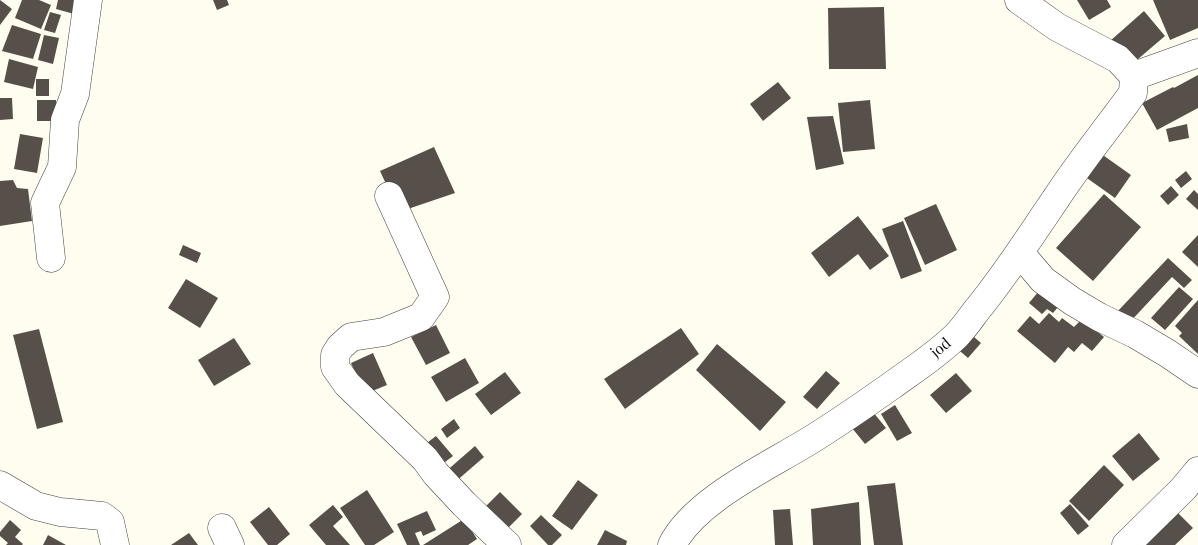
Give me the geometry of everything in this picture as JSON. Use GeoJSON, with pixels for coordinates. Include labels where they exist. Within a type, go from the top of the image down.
{"type":"FeatureCollection","features":[{"type":"Feature","properties":{"kind":"street"},"geometry":{"type":"LineString","coordinates":[[51,258],[45,203],[62,167],[65,120],[75,94],[88,0]]}},
{"type":"Feature","properties":{"kind":"street"},"geometry":{"type":"LineString","coordinates":[[1019,0],[1057,27],[1118,60],[1134,76],[1198,53]]}},
{"type":"Feature","properties":{"kind":"street","name":"jod"},"geometry":{"type":"LineString","coordinates":[[672,545],[695,515],[715,499],[748,476],[826,431],[930,358],[957,335],[1020,253],[1056,197],[1133,93],[1134,76]]}},
{"type":"Feature","properties":{"kind":"street"},"geometry":{"type":"LineString","coordinates":[[389,196],[435,297],[420,317],[384,332],[351,337],[334,355],[335,367],[347,384],[424,459],[464,504],[507,545]]}},
{"type":"Feature","properties":{"kind":"street"},"geometry":{"type":"LineString","coordinates":[[1020,253],[1043,280],[1072,301],[1099,317],[1135,334],[1198,374]]}},
{"type":"Feature","properties":{"kind":"street"},"geometry":{"type":"LineString","coordinates":[[1126,545],[1184,489],[1198,471]]}},
{"type":"Feature","properties":{"kind":"street"},"geometry":{"type":"LineString","coordinates":[[0,485],[36,506],[60,512],[102,516],[110,522],[115,545]]}},
{"type":"Feature","properties":{"kind":"building"},"geometry":{"type":"Polygon","coordinates":[[[0,0],[12,9],[0,25],[0,0]]]}},
{"type":"Feature","properties":{"kind":"building"},"geometry":{"type":"Polygon","coordinates":[[[22,0],[39,0],[51,5],[41,29],[15,18],[22,0]]]}},
{"type":"Feature","properties":{"kind":"building"},"geometry":{"type":"Polygon","coordinates":[[[58,0],[77,0],[74,14],[56,9],[58,0]]]}},
{"type":"Feature","properties":{"kind":"building"},"geometry":{"type":"Polygon","coordinates":[[[213,0],[227,0],[229,5],[217,10],[213,0]]]}},
{"type":"Feature","properties":{"kind":"building"},"geometry":{"type":"Polygon","coordinates":[[[1077,0],[1107,0],[1111,7],[1089,20],[1077,0]]]}},
{"type":"Feature","properties":{"kind":"building"},"geometry":{"type":"Polygon","coordinates":[[[1153,0],[1198,0],[1198,28],[1170,40],[1153,0]]]}},
{"type":"Feature","properties":{"kind":"building"},"geometry":{"type":"Polygon","coordinates":[[[884,7],[886,69],[829,69],[828,8],[884,7]]]}},
{"type":"Feature","properties":{"kind":"building"},"geometry":{"type":"Polygon","coordinates":[[[1144,11],[1165,36],[1131,65],[1110,41],[1144,11]]]}},
{"type":"Feature","properties":{"kind":"building"},"geometry":{"type":"Polygon","coordinates":[[[50,12],[61,15],[55,33],[44,30],[50,12]]]}},
{"type":"Feature","properties":{"kind":"building"},"geometry":{"type":"Polygon","coordinates":[[[12,25],[41,34],[33,59],[2,51],[12,25]]]}},
{"type":"Feature","properties":{"kind":"building"},"geometry":{"type":"Polygon","coordinates":[[[44,35],[59,38],[53,64],[38,60],[44,35]]]}},
{"type":"Feature","properties":{"kind":"building"},"geometry":{"type":"Polygon","coordinates":[[[9,59],[38,67],[33,89],[4,82],[9,59]]]}},
{"type":"Feature","properties":{"kind":"building"},"geometry":{"type":"Polygon","coordinates":[[[1198,75],[1198,108],[1157,130],[1142,103],[1198,75]]]}},
{"type":"Feature","properties":{"kind":"building"},"geometry":{"type":"Polygon","coordinates":[[[36,79],[49,79],[49,96],[36,96],[36,79]]]}},
{"type":"Feature","properties":{"kind":"building"},"geometry":{"type":"Polygon","coordinates":[[[778,82],[791,98],[763,121],[750,104],[778,82]]]}},
{"type":"Feature","properties":{"kind":"building"},"geometry":{"type":"Polygon","coordinates":[[[0,98],[12,98],[13,119],[0,120],[0,98]]]}},
{"type":"Feature","properties":{"kind":"building"},"geometry":{"type":"Polygon","coordinates":[[[37,100],[56,100],[56,121],[37,121],[37,100]]]}},
{"type":"Feature","properties":{"kind":"building"},"geometry":{"type":"Polygon","coordinates":[[[870,100],[875,149],[843,152],[838,103],[870,100]]]}},
{"type":"Feature","properties":{"kind":"building"},"geometry":{"type":"Polygon","coordinates":[[[833,116],[844,164],[816,170],[807,117],[833,116]]]}},
{"type":"Feature","properties":{"kind":"building"},"geometry":{"type":"Polygon","coordinates":[[[1187,124],[1189,138],[1169,142],[1166,129],[1187,124]]]}},
{"type":"Feature","properties":{"kind":"building"},"geometry":{"type":"Polygon","coordinates":[[[20,134],[43,138],[37,173],[14,169],[20,134]]]}},
{"type":"Feature","properties":{"kind":"building"},"geometry":{"type":"Polygon","coordinates":[[[434,147],[455,193],[399,212],[380,171],[434,147]]]}},
{"type":"Feature","properties":{"kind":"building"},"geometry":{"type":"Polygon","coordinates":[[[1100,153],[1131,175],[1115,198],[1084,176],[1100,153]]]}},
{"type":"Feature","properties":{"kind":"building"},"geometry":{"type":"Polygon","coordinates":[[[1186,171],[1192,179],[1181,188],[1175,180],[1186,171]]]}},
{"type":"Feature","properties":{"kind":"building"},"geometry":{"type":"Polygon","coordinates":[[[13,180],[17,188],[28,189],[32,221],[0,226],[0,181],[13,180]]]}},
{"type":"Feature","properties":{"kind":"building"},"geometry":{"type":"Polygon","coordinates":[[[1171,186],[1179,195],[1168,205],[1160,196],[1171,186]]]}},
{"type":"Feature","properties":{"kind":"building"},"geometry":{"type":"Polygon","coordinates":[[[1194,190],[1198,194],[1198,210],[1186,199],[1194,190]]]}},
{"type":"Feature","properties":{"kind":"building"},"geometry":{"type":"Polygon","coordinates":[[[1104,194],[1141,227],[1093,281],[1056,248],[1104,194]]]}},
{"type":"Feature","properties":{"kind":"building"},"geometry":{"type":"Polygon","coordinates":[[[936,204],[957,250],[925,265],[904,218],[936,204]]]}},
{"type":"Feature","properties":{"kind":"building"},"geometry":{"type":"Polygon","coordinates":[[[858,216],[889,256],[870,270],[858,254],[829,277],[811,253],[858,216]]]}},
{"type":"Feature","properties":{"kind":"building"},"geometry":{"type":"Polygon","coordinates":[[[903,221],[922,271],[901,279],[882,229],[903,221]]]}},
{"type":"Feature","properties":{"kind":"building"},"geometry":{"type":"Polygon","coordinates":[[[1198,235],[1198,267],[1182,252],[1198,235]]]}},
{"type":"Feature","properties":{"kind":"building"},"geometry":{"type":"Polygon","coordinates":[[[183,245],[201,253],[197,263],[179,255],[183,245]]]}},
{"type":"Feature","properties":{"kind":"building"},"geometry":{"type":"Polygon","coordinates":[[[1168,258],[1192,280],[1184,288],[1172,277],[1129,323],[1117,312],[1168,258]]]}},
{"type":"Feature","properties":{"kind":"building"},"geometry":{"type":"Polygon","coordinates":[[[186,279],[218,298],[200,328],[168,308],[186,279]]]}},
{"type":"Feature","properties":{"kind":"building"},"geometry":{"type":"Polygon","coordinates":[[[1043,286],[1063,301],[1053,313],[1047,309],[1042,314],[1029,303],[1043,286]]]}},
{"type":"Feature","properties":{"kind":"building"},"geometry":{"type":"Polygon","coordinates":[[[1179,287],[1193,299],[1165,330],[1151,318],[1179,287]]]}},
{"type":"Feature","properties":{"kind":"building"},"geometry":{"type":"Polygon","coordinates":[[[1198,300],[1198,354],[1179,336],[1182,333],[1175,326],[1198,300]]]}},
{"type":"Feature","properties":{"kind":"building"},"geometry":{"type":"Polygon","coordinates":[[[1049,313],[1059,322],[1062,318],[1074,327],[1082,319],[1104,337],[1092,351],[1082,343],[1074,352],[1068,347],[1055,363],[1017,331],[1030,316],[1039,324],[1049,313]]]}},
{"type":"Feature","properties":{"kind":"building"},"geometry":{"type":"Polygon","coordinates":[[[436,325],[450,353],[426,365],[411,337],[436,325]]]}},
{"type":"Feature","properties":{"kind":"building"},"geometry":{"type":"Polygon","coordinates":[[[681,328],[699,354],[625,409],[604,379],[681,328]]]}},
{"type":"Feature","properties":{"kind":"building"},"geometry":{"type":"Polygon","coordinates":[[[39,329],[63,422],[37,429],[13,335],[39,329]]]}},
{"type":"Feature","properties":{"kind":"building"},"geometry":{"type":"Polygon","coordinates":[[[967,331],[981,343],[968,358],[954,346],[967,331]]]}},
{"type":"Feature","properties":{"kind":"building"},"geometry":{"type":"Polygon","coordinates":[[[234,338],[251,364],[214,386],[198,360],[234,338]]]}},
{"type":"Feature","properties":{"kind":"building"},"geometry":{"type":"Polygon","coordinates":[[[717,344],[786,402],[760,431],[696,370],[717,344]]]}},
{"type":"Feature","properties":{"kind":"building"},"geometry":{"type":"Polygon","coordinates":[[[373,353],[387,385],[365,394],[351,363],[373,353]]]}},
{"type":"Feature","properties":{"kind":"building"},"geometry":{"type":"Polygon","coordinates":[[[465,358],[479,383],[446,402],[431,377],[465,358]]]}},
{"type":"Feature","properties":{"kind":"building"},"geometry":{"type":"Polygon","coordinates":[[[826,371],[840,383],[817,409],[803,397],[826,371]]]}},
{"type":"Feature","properties":{"kind":"building"},"geometry":{"type":"Polygon","coordinates":[[[505,372],[521,393],[491,415],[475,394],[505,372]]]}},
{"type":"Feature","properties":{"kind":"building"},"geometry":{"type":"Polygon","coordinates":[[[956,373],[972,391],[946,413],[930,395],[956,373]]]}},
{"type":"Feature","properties":{"kind":"building"},"geometry":{"type":"Polygon","coordinates":[[[895,405],[912,433],[897,441],[881,414],[895,405]]]}},
{"type":"Feature","properties":{"kind":"building"},"geometry":{"type":"Polygon","coordinates":[[[873,412],[886,428],[865,444],[852,428],[873,412]]]}},
{"type":"Feature","properties":{"kind":"building"},"geometry":{"type":"Polygon","coordinates":[[[454,419],[460,428],[447,438],[441,429],[454,419]]]}},
{"type":"Feature","properties":{"kind":"building"},"geometry":{"type":"Polygon","coordinates":[[[1139,433],[1160,459],[1133,481],[1112,456],[1139,433]]]}},
{"type":"Feature","properties":{"kind":"building"},"geometry":{"type":"Polygon","coordinates":[[[436,436],[453,456],[441,465],[419,449],[436,436]]]}},
{"type":"Feature","properties":{"kind":"building"},"geometry":{"type":"Polygon","coordinates":[[[475,446],[484,457],[454,483],[444,473],[475,446]]]}},
{"type":"Feature","properties":{"kind":"building"},"geometry":{"type":"Polygon","coordinates":[[[1104,465],[1124,485],[1089,521],[1069,501],[1104,465]]]}},
{"type":"Feature","properties":{"kind":"building"},"geometry":{"type":"Polygon","coordinates":[[[578,480],[598,495],[572,530],[552,516],[578,480]]]}},
{"type":"Feature","properties":{"kind":"building"},"geometry":{"type":"Polygon","coordinates":[[[895,483],[903,545],[874,545],[867,486],[895,483]]]}},
{"type":"Feature","properties":{"kind":"building"},"geometry":{"type":"Polygon","coordinates":[[[367,490],[394,532],[374,545],[365,545],[340,508],[367,490]]]}},
{"type":"Feature","properties":{"kind":"building"},"geometry":{"type":"Polygon","coordinates":[[[500,492],[522,514],[508,528],[486,506],[500,492]]]}},
{"type":"Feature","properties":{"kind":"building"},"geometry":{"type":"Polygon","coordinates":[[[859,502],[861,545],[813,545],[811,509],[859,502]]]}},
{"type":"Feature","properties":{"kind":"building"},"geometry":{"type":"Polygon","coordinates":[[[1070,504],[1089,526],[1078,535],[1060,513],[1070,504]]]}},
{"type":"Feature","properties":{"kind":"building"},"geometry":{"type":"Polygon","coordinates":[[[333,505],[343,517],[333,526],[350,545],[326,545],[309,525],[333,505]]]}},
{"type":"Feature","properties":{"kind":"building"},"geometry":{"type":"Polygon","coordinates":[[[269,507],[290,534],[277,545],[268,545],[250,522],[269,507]]]}},
{"type":"Feature","properties":{"kind":"building"},"geometry":{"type":"Polygon","coordinates":[[[790,509],[793,545],[775,545],[773,510],[790,509]]]}},
{"type":"Feature","properties":{"kind":"building"},"geometry":{"type":"Polygon","coordinates":[[[427,511],[436,530],[423,536],[421,531],[415,533],[420,545],[407,545],[397,524],[427,511]]]}},
{"type":"Feature","properties":{"kind":"building"},"geometry":{"type":"Polygon","coordinates":[[[1177,512],[1193,528],[1175,545],[1143,545],[1177,512]]]}},
{"type":"Feature","properties":{"kind":"building"},"geometry":{"type":"Polygon","coordinates":[[[541,515],[562,535],[552,545],[548,545],[530,526],[541,515]]]}},
{"type":"Feature","properties":{"kind":"building"},"geometry":{"type":"Polygon","coordinates":[[[464,519],[477,539],[468,545],[423,545],[464,519]]]}},
{"type":"Feature","properties":{"kind":"building"},"geometry":{"type":"Polygon","coordinates":[[[10,520],[21,530],[15,537],[22,545],[6,545],[8,543],[0,536],[0,532],[10,520]]]}},
{"type":"Feature","properties":{"kind":"building"},"geometry":{"type":"Polygon","coordinates":[[[605,530],[627,541],[626,545],[597,545],[605,530]]]}},
{"type":"Feature","properties":{"kind":"building"},"geometry":{"type":"Polygon","coordinates":[[[189,533],[198,545],[171,545],[189,533]]]}},
{"type":"Feature","properties":{"kind":"building"},"geometry":{"type":"Polygon","coordinates":[[[48,535],[66,545],[43,545],[48,535]]]}}]}
